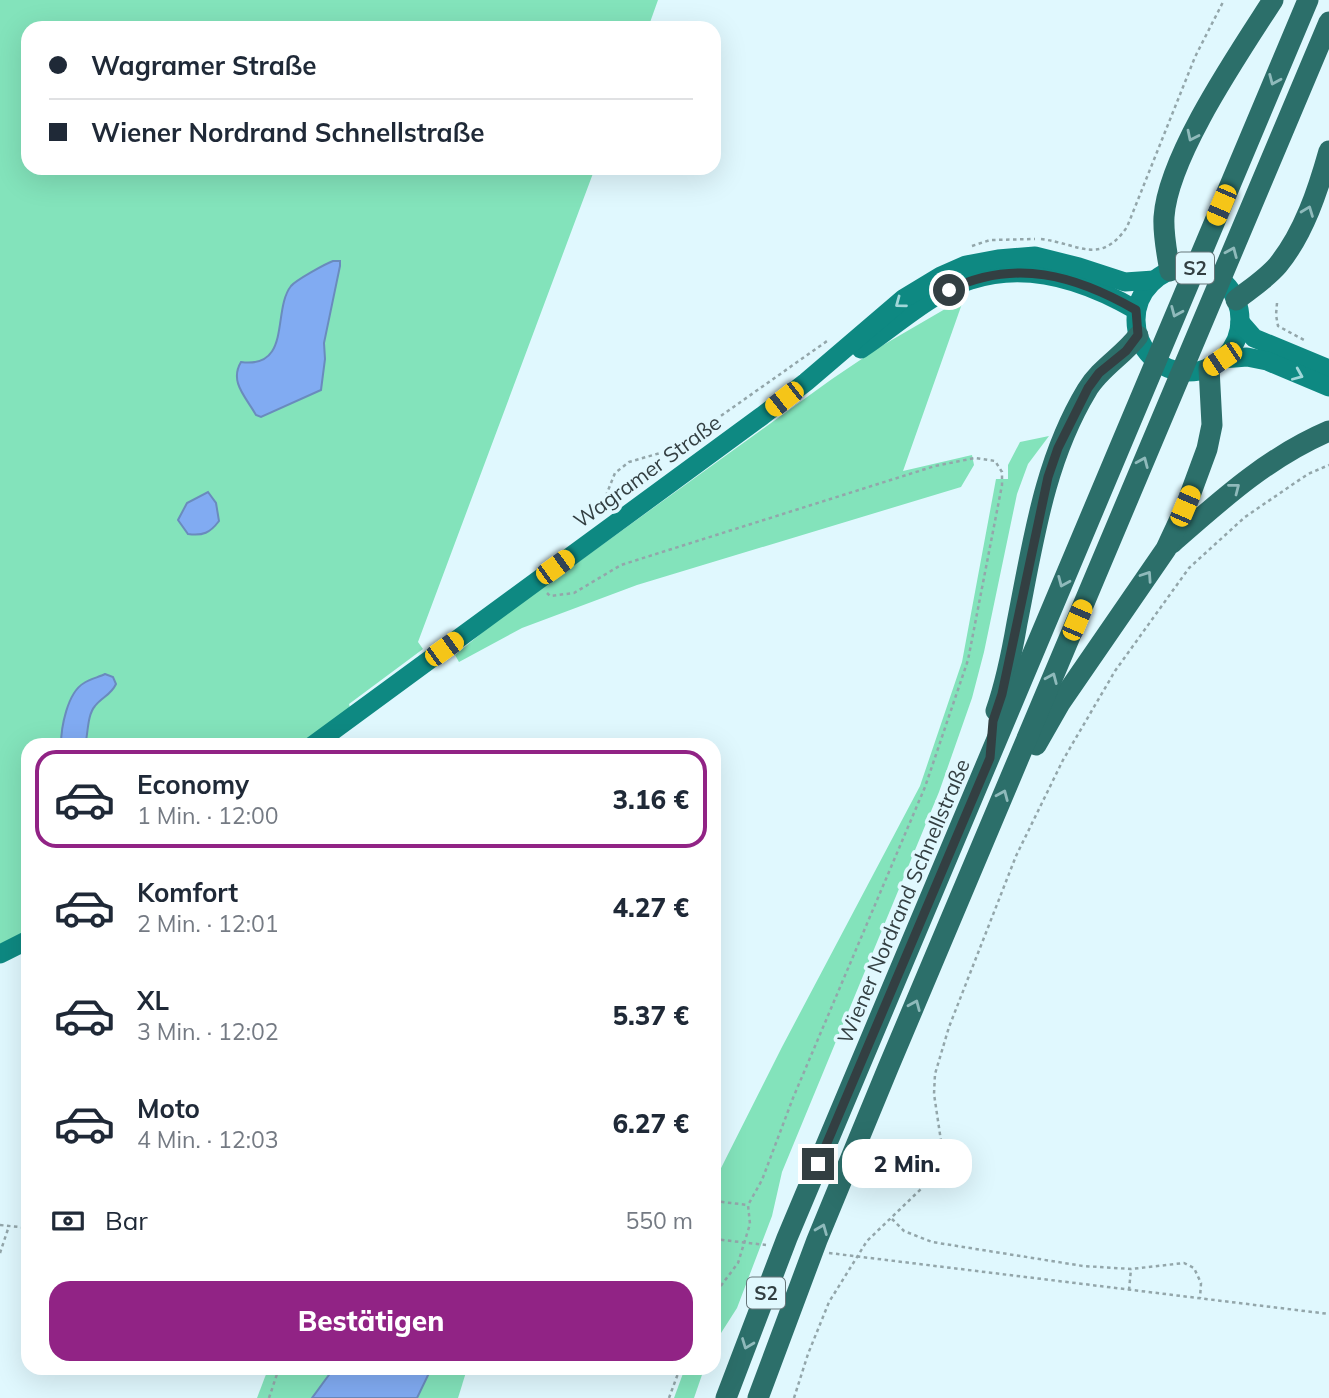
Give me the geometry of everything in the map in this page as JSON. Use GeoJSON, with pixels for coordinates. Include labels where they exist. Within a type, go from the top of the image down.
{"type":"FeatureCollection","features":[{"type":"Feature","properties":{"kind":"highway"},"geometry":{"type":"LineString","coordinates":[[1168,273],[1164,217],[1179,164],[1195,130],[1273,0]]}},
{"type":"Feature","properties":{"kind":"highway","name":"Wiener Nordrand Schnellstraße"},"geometry":{"type":"LineString","coordinates":[[726,1398],[787,1238],[1308,0]]}},
{"type":"Feature","properties":{"kind":"highway","name":"S2"},"geometry":{"type":"LineString","coordinates":[[758,1398],[817,1240],[1329,22]]}},
{"type":"Feature","properties":{"kind":"highway"},"geometry":{"type":"LineString","coordinates":[[1234,298],[1277,266],[1295,241],[1308,213],[1329,151]]}},
{"type":"Feature","properties":{"kind":"highway"},"geometry":{"type":"LineString","coordinates":[[990,758],[993,721],[1002,694],[1048,477],[1058,448],[1088,388],[1099,373],[1140,342]]}},
{"type":"Feature","properties":{"kind":"highway"},"geometry":{"type":"LineString","coordinates":[[1016,763],[1038,743],[1060,703],[1166,549],[1207,449],[1212,425],[1212,366]]}},
{"type":"Feature","properties":{"kind":"highway"},"geometry":{"type":"LineString","coordinates":[[1166,549],[1253,474],[1284,453],[1329,431]]}},
{"type":"Feature","properties":{"kind":"main road","name":"Wagramer Straße"},"geometry":{"type":"LineString","coordinates":[[323,738],[806,382],[903,299],[941,276],[966,265],[998,259],[1035,256],[1077,274]]}},
{"type":"Feature","properties":{"kind":"main road"},"geometry":{"type":"LineString","coordinates":[[1077,274],[1125,282],[1197,269],[1214,275],[1228,287],[1234,298],[1240,322],[1254,338],[1329,369]]}},
{"type":"Feature","properties":{"kind":"main road"},"geometry":{"type":"LineString","coordinates":[[1168,273],[1142,294],[1136,310],[1140,342],[1155,362],[1171,370],[1189,372],[1247,357],[1267,361],[1329,387]]}},
{"type":"Feature","properties":{"kind":"main road"},"geometry":{"type":"LineString","coordinates":[[1077,274],[1136,310]]}},
{"type":"Feature","properties":{"kind":"main road"},"geometry":{"type":"LineString","coordinates":[[1212,366],[1234,345],[1240,322]]}},
{"type":"Feature","properties":{"kind":"main road"},"geometry":{"type":"LineString","coordinates":[[0,954],[21,944]]}},
{"type":"Feature","properties":{"kind":"path"},"geometry":{"type":"LineString","coordinates":[[1277,303],[1278,326],[1306,341]]}},
{"type":"Feature","properties":{"kind":"path"},"geometry":{"type":"LineString","coordinates":[[535,582],[550,596],[574,593],[621,565],[935,466],[975,458],[995,461],[1002,472],[1002,485],[968,660],[925,787],[793,1098],[762,1180],[748,1205],[750,1224],[738,1263],[721,1286]]}},
{"type":"Feature","properties":{"kind":"path"},"geometry":{"type":"LineString","coordinates":[[794,1398],[829,1301],[867,1241],[922,1188],[937,1163],[941,1141],[934,1094],[936,1074],[949,1027],[1016,856],[1063,760],[1115,670],[1189,568],[1245,517],[1308,474],[1329,465]]}},
{"type":"Feature","properties":{"kind":"path"},"geometry":{"type":"LineString","coordinates":[[721,1202],[748,1205]]}},
{"type":"Feature","properties":{"kind":"path"},"geometry":{"type":"LineString","coordinates":[[892,1219],[904,1231],[932,1242],[1083,1266],[1131,1269],[1184,1264],[1195,1268],[1201,1283],[1200,1298]]}},
{"type":"Feature","properties":{"kind":"path"},"geometry":{"type":"LineString","coordinates":[[0,1225],[21,1227]]}},
{"type":"Feature","properties":{"kind":"path"},"geometry":{"type":"LineString","coordinates":[[0,1252],[9,1226]]}},
{"type":"Feature","properties":{"kind":"path"},"geometry":{"type":"LineString","coordinates":[[902,1261],[1329,1314]]}},
{"type":"Feature","properties":{"kind":"path"},"geometry":{"type":"LineString","coordinates":[[1129,1290],[1131,1269]]}},
{"type":"Feature","properties":{"kind":"path"},"geometry":{"type":"LineString","coordinates":[[269,1398],[277,1375]]}},
{"type":"Feature","properties":{"kind":"path"},"geometry":{"type":"LineString","coordinates":[[669,1398],[677,1375]]}},
{"type":"Feature","properties":{"kind":"green space"},"geometry":{"type":"Polygon","coordinates":[[[0,0],[658,0],[650,21],[21,21],[21,175],[592,175],[418,642],[423,649],[308,738],[21,738],[21,938],[0,949],[0,0]]]}},
{"type":"Feature","properties":{"kind":"green space"},"geometry":{"type":"Polygon","coordinates":[[[964,298],[903,471],[972,455],[974,465],[961,487],[637,585],[522,628],[459,662],[455,655],[495,622],[832,379],[878,348],[964,298]]]}},
{"type":"Feature","properties":{"kind":"green space"},"geometry":{"type":"Polygon","coordinates":[[[1049,436],[1028,464],[1017,494],[972,698],[939,792],[782,1172],[772,1216],[737,1308],[721,1333],[721,1168],[920,786],[962,662],[996,479],[1008,479],[1008,465],[1020,442],[1049,436]]]}},
{"type":"Feature","properties":{"kind":"green space"},"geometry":{"type":"Polygon","coordinates":[[[266,1375],[329,1375],[312,1398],[257,1398],[266,1375]]]}},
{"type":"Feature","properties":{"kind":"green space"},"geometry":{"type":"Polygon","coordinates":[[[428,1375],[465,1375],[458,1398],[417,1398],[428,1375]]]}},
{"type":"Feature","properties":{"kind":"green space"},"geometry":{"type":"Polygon","coordinates":[[[682,1375],[702,1375],[694,1398],[674,1398],[682,1375]]]}},
{"type":"Feature","properties":{"kind":"water"},"geometry":{"type":"Polygon","coordinates":[[[333,261],[340,261],[340,266],[324,343],[321,390],[261,417],[256,415],[238,383],[241,362],[257,362],[268,356],[278,336],[285,296],[291,286],[333,261]]]}},
{"type":"Feature","properties":{"kind":"water"},"geometry":{"type":"Polygon","coordinates":[[[208,492],[216,503],[219,521],[206,533],[188,534],[178,520],[187,503],[208,492]]]}},
{"type":"Feature","properties":{"kind":"water"},"geometry":{"type":"Polygon","coordinates":[[[105,674],[113,677],[116,684],[93,709],[87,738],[61,738],[69,703],[84,683],[105,674]]]}},
{"type":"Feature","properties":{"kind":"water"},"geometry":{"type":"Polygon","coordinates":[[[329,1375],[428,1375],[417,1398],[312,1398],[329,1375]]]}},
{"type":"Feature","properties":{"kind":"route"},"geometry":{"type":"LineString","coordinates":[[818,1164],[990,758],[993,721],[1009,665],[1041,504],[1058,448],[1088,388],[1099,373],[1126,351],[1138,335],[1136,310],[1111,295],[1035,272],[970,280],[949,290]]}}]}
